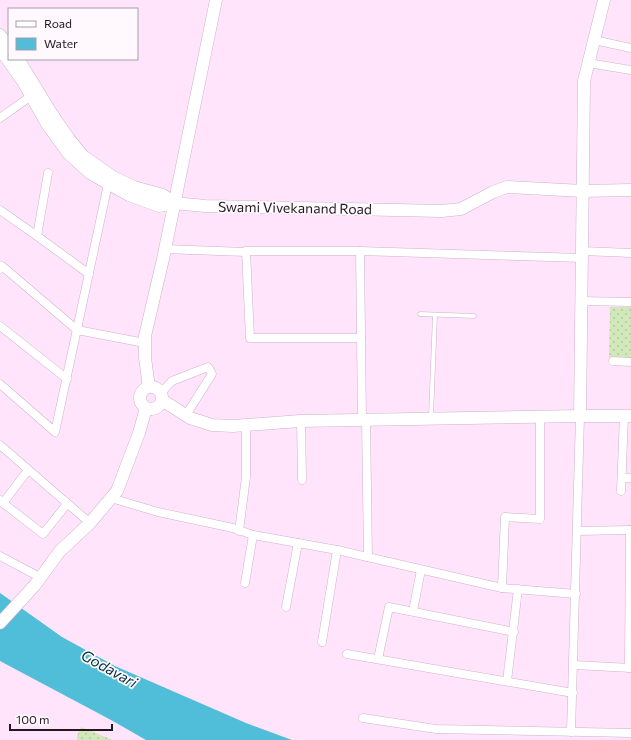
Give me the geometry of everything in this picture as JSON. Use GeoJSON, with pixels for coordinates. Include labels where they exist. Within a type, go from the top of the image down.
{"type":"FeatureCollection","features":[{"type":"Feature","properties":{"kind":"main road"},"geometry":{"type":"LineString","coordinates":[[148,387],[145,358],[145,336],[216,0]]}},
{"type":"Feature","properties":{"kind":"main road"},"geometry":{"type":"LineString","coordinates":[[580,416],[584,80],[604,0]]}},
{"type":"Feature","properties":{"kind":"main road"},"geometry":{"type":"LineString","coordinates":[[0,35],[8,46]]}},
{"type":"Feature","properties":{"kind":"main road"},"geometry":{"type":"LineString","coordinates":[[0,49],[8,59]]}},
{"type":"Feature","properties":{"kind":"main road"},"geometry":{"type":"LineString","coordinates":[[8,60],[47,124],[68,153],[90,173],[111,180]]}},
{"type":"Feature","properties":{"kind":"main road","name":"Swami Vivekanand Road"},"geometry":{"type":"LineString","coordinates":[[19,60],[69,139],[83,156],[111,180],[164,195],[174,203],[205,206],[442,211],[460,209],[493,192],[507,187],[583,191],[631,190]]}},
{"type":"Feature","properties":{"kind":"main road"},"geometry":{"type":"LineString","coordinates":[[161,397],[156,408],[152,409],[146,408],[140,401],[140,395],[143,390],[148,387],[156,388],[161,397],[190,418],[212,425],[233,426],[301,421],[627,416]]}},
{"type":"Feature","properties":{"kind":"main road"},"geometry":{"type":"LineString","coordinates":[[0,623],[60,551],[90,523],[117,491],[139,433],[146,408]]}},
{"type":"Feature","properties":{"kind":"street"},"geometry":{"type":"LineString","coordinates":[[594,40],[631,48]]}},
{"type":"Feature","properties":{"kind":"street"},"geometry":{"type":"LineString","coordinates":[[588,63],[631,70]]}},
{"type":"Feature","properties":{"kind":"street"},"geometry":{"type":"LineString","coordinates":[[0,118],[31,96]]}},
{"type":"Feature","properties":{"kind":"street"},"geometry":{"type":"LineString","coordinates":[[37,236],[48,173]]}},
{"type":"Feature","properties":{"kind":"street"},"geometry":{"type":"LineString","coordinates":[[0,384],[56,432],[89,274],[111,180]]}},
{"type":"Feature","properties":{"kind":"street"},"geometry":{"type":"LineString","coordinates":[[0,210],[89,274]]}},
{"type":"Feature","properties":{"kind":"street"},"geometry":{"type":"LineString","coordinates":[[164,249],[246,252],[360,251],[582,255],[631,252]]}},
{"type":"Feature","properties":{"kind":"street"},"geometry":{"type":"LineString","coordinates":[[360,251],[361,338],[368,557]]}},
{"type":"Feature","properties":{"kind":"street"},"geometry":{"type":"LineString","coordinates":[[246,252],[250,338],[361,338]]}},
{"type":"Feature","properties":{"kind":"street"},"geometry":{"type":"LineString","coordinates":[[1,266],[77,330],[145,342]]}},
{"type":"Feature","properties":{"kind":"street"},"geometry":{"type":"LineString","coordinates":[[581,301],[631,302]]}},
{"type":"Feature","properties":{"kind":"street"},"geometry":{"type":"LineString","coordinates":[[0,326],[66,380]]}},
{"type":"Feature","properties":{"kind":"street"},"geometry":{"type":"LineString","coordinates":[[613,361],[631,362]]}},
{"type":"Feature","properties":{"kind":"street"},"geometry":{"type":"LineString","coordinates":[[161,397],[172,381],[208,367],[212,374],[186,415]]}},
{"type":"Feature","properties":{"kind":"street"},"geometry":{"type":"LineString","coordinates":[[571,732],[580,416]]}},
{"type":"Feature","properties":{"kind":"street"},"geometry":{"type":"LineString","coordinates":[[621,491],[627,478],[627,416]]}},
{"type":"Feature","properties":{"kind":"street"},"geometry":{"type":"LineString","coordinates":[[502,588],[505,517],[540,519],[540,417]]}},
{"type":"Feature","properties":{"kind":"street"},"geometry":{"type":"LineString","coordinates":[[301,421],[302,480]]}},
{"type":"Feature","properties":{"kind":"street"},"geometry":{"type":"LineString","coordinates":[[239,531],[246,477],[246,425]]}},
{"type":"Feature","properties":{"kind":"street"},"geometry":{"type":"LineString","coordinates":[[0,445],[90,523]]}},
{"type":"Feature","properties":{"kind":"street"},"geometry":{"type":"LineString","coordinates":[[28,470],[2,501],[43,534],[67,504]]}},
{"type":"Feature","properties":{"kind":"street"},"geometry":{"type":"LineString","coordinates":[[111,498],[158,512],[233,528],[253,535],[336,550],[502,588],[576,594]]}},
{"type":"Feature","properties":{"kind":"street"},"geometry":{"type":"LineString","coordinates":[[574,665],[630,668],[630,530],[577,531]]}},
{"type":"Feature","properties":{"kind":"street"},"geometry":{"type":"LineString","coordinates":[[245,583],[253,535]]}},
{"type":"Feature","properties":{"kind":"street"},"geometry":{"type":"LineString","coordinates":[[286,607],[298,543]]}},
{"type":"Feature","properties":{"kind":"street"},"geometry":{"type":"LineString","coordinates":[[322,642],[336,550]]}},
{"type":"Feature","properties":{"kind":"street"},"geometry":{"type":"LineString","coordinates":[[0,556],[35,580]]}},
{"type":"Feature","properties":{"kind":"street"},"geometry":{"type":"LineString","coordinates":[[413,611],[421,570]]}},
{"type":"Feature","properties":{"kind":"street"},"geometry":{"type":"LineString","coordinates":[[507,681],[518,589]]}},
{"type":"Feature","properties":{"kind":"street"},"geometry":{"type":"LineString","coordinates":[[378,659],[388,607],[514,632]]}},
{"type":"Feature","properties":{"kind":"street"},"geometry":{"type":"LineString","coordinates":[[347,654],[573,693]]}},
{"type":"Feature","properties":{"kind":"street"},"geometry":{"type":"LineString","coordinates":[[363,718],[436,729],[631,733]]}},
{"type":"Feature","properties":{"kind":"lane"},"geometry":{"type":"LineString","coordinates":[[420,314],[474,316]]}},
{"type":"Feature","properties":{"kind":"lane"},"geometry":{"type":"LineString","coordinates":[[431,419],[434,315]]}},
{"type":"Feature","properties":{"kind":"green space"},"geometry":{"type":"Polygon","coordinates":[[[610,307],[631,307],[631,360],[609,360],[610,307]]]}},
{"type":"Feature","properties":{"kind":"green space"},"geometry":{"type":"Polygon","coordinates":[[[81,727],[113,740],[77,740],[81,727]]]}},
{"type":"Feature","properties":{"kind":"water","name":"Godavari"},"geometry":{"type":"Polygon","coordinates":[[[0,593],[62,637],[115,666],[246,723],[292,740],[146,740],[0,661],[0,593]]]}}]}
